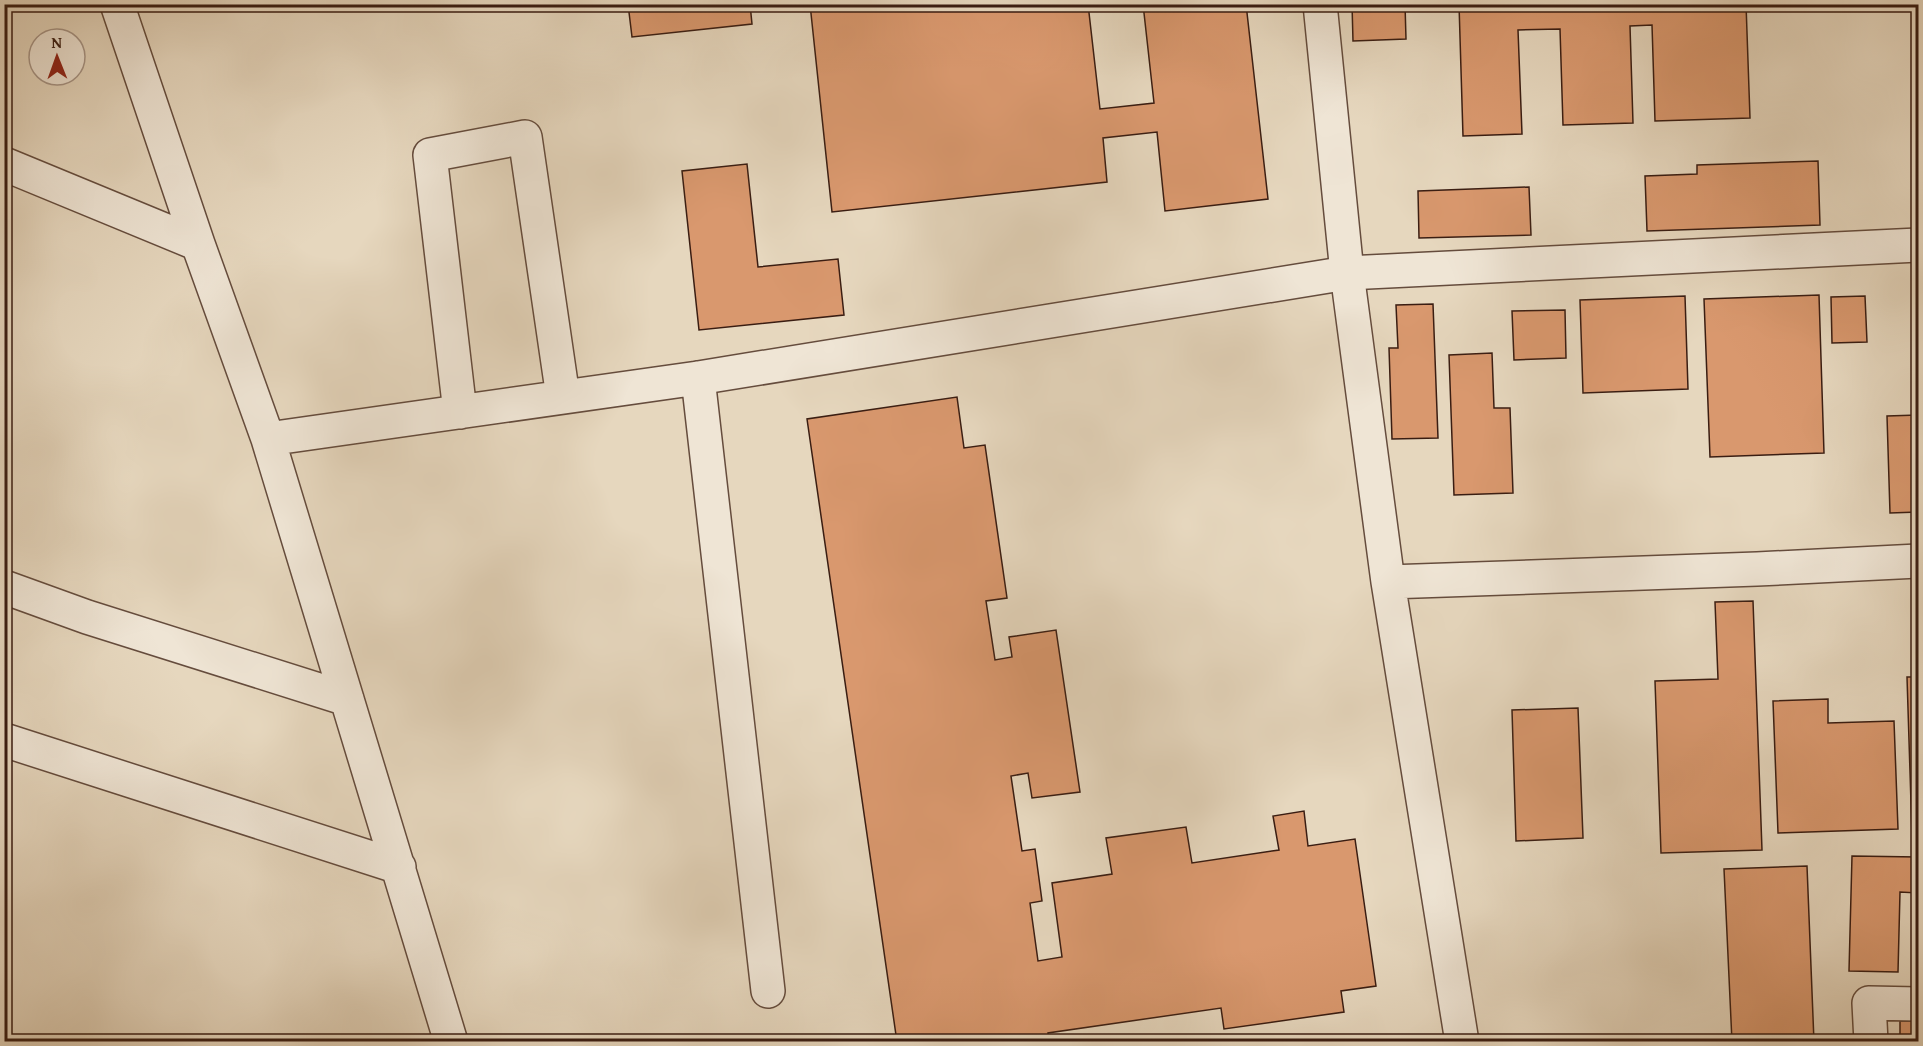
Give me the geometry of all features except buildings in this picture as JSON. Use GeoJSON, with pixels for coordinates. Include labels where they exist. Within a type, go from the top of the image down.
{"type":"FeatureCollection","features":[{"type":"Feature","properties":{"kind":"street"},"geometry":{"type":"LineString","coordinates":[[117,4],[198,244],[268,439],[451,1041]]}},
{"type":"Feature","properties":{"kind":"street"},"geometry":{"type":"LineString","coordinates":[[1320,4],[1347,273],[1388,582],[1462,1041]]}},
{"type":"Feature","properties":{"kind":"street"},"geometry":{"type":"LineString","coordinates":[[460,411],[430,154],[525,137],[563,397]]}},
{"type":"Feature","properties":{"kind":"street"},"geometry":{"type":"LineString","coordinates":[[4,164],[198,244]]}},
{"type":"Feature","properties":{"kind":"street"},"geometry":{"type":"LineString","coordinates":[[268,439],[698,378],[1347,273],[1918,245]]}},
{"type":"Feature","properties":{"kind":"street"},"geometry":{"type":"LineString","coordinates":[[698,378],[768,991]]}},
{"type":"Feature","properties":{"kind":"street"},"geometry":{"type":"LineString","coordinates":[[1388,582],[1918,561]]}},
{"type":"Feature","properties":{"kind":"street"},"geometry":{"type":"LineString","coordinates":[[4,587],[87,617],[347,699]]}},
{"type":"Feature","properties":{"kind":"street"},"geometry":{"type":"LineString","coordinates":[[4,740],[399,867]]}},
{"type":"Feature","properties":{"kind":"street"},"geometry":{"type":"LineString","coordinates":[[1871,1041],[1869,1003],[1918,1004]]}}]}
